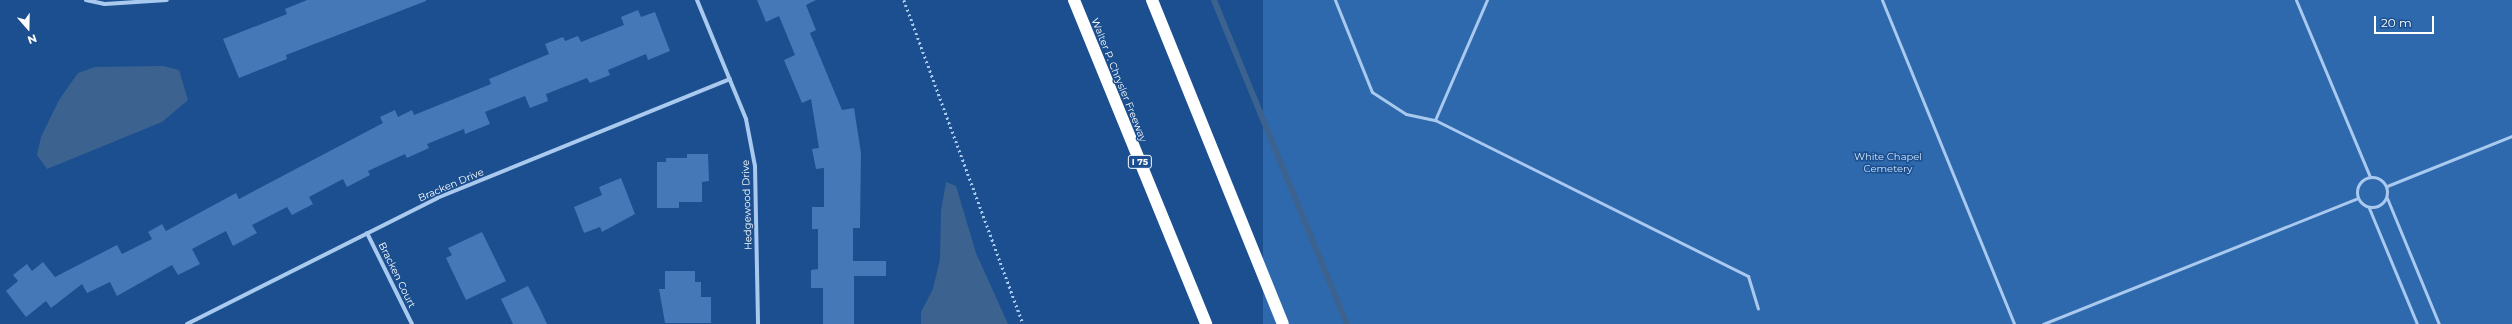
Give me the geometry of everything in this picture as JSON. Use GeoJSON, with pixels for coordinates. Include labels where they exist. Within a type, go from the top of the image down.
{"type":"FeatureCollection","features":[{"type":"Feature","properties":{"kind":"highway","name":"Walter P. Chrysler Freeway"},"geometry":{"type":"LineString","coordinates":[[1074,0],[1206,324]]}},
{"type":"Feature","properties":{"kind":"highway"},"geometry":{"type":"LineString","coordinates":[[1152,0],[1283,324]]}},
{"type":"Feature","properties":{"kind":"street"},"geometry":{"type":"LineString","coordinates":[[86,0],[105,4],[167,0]]}},
{"type":"Feature","properties":{"kind":"street","name":"Hedgewood Drive"},"geometry":{"type":"LineString","coordinates":[[697,0],[746,119],[755,166],[758,324]]}},
{"type":"Feature","properties":{"kind":"street","name":"Bracken Drive"},"geometry":{"type":"LineString","coordinates":[[187,324],[436,198],[730,79]]}},
{"type":"Feature","properties":{"kind":"street","name":"Bracken Court"},"geometry":{"type":"LineString","coordinates":[[367,233],[412,324]]}},
{"type":"Feature","properties":{"kind":"lane"},"geometry":{"type":"LineString","coordinates":[[1335,0],[1372,92],[1406,114],[1435,120],[1748,276],[1758,308]]}},
{"type":"Feature","properties":{"kind":"lane"},"geometry":{"type":"LineString","coordinates":[[1435,120],[1486,0]]}},
{"type":"Feature","properties":{"kind":"lane"},"geometry":{"type":"LineString","coordinates":[[1882,0],[2014,324]]}},
{"type":"Feature","properties":{"kind":"lane"},"geometry":{"type":"LineString","coordinates":[[2296,0],[2370,177]]}},
{"type":"Feature","properties":{"kind":"lane"},"geometry":{"type":"LineString","coordinates":[[2387,186],[2512,136]]}},
{"type":"Feature","properties":{"kind":"lane"},"geometry":{"type":"LineString","coordinates":[[2358,198],[2360,182],[2370,177],[2381,178],[2387,186],[2387,198],[2439,324]]}},
{"type":"Feature","properties":{"kind":"lane"},"geometry":{"type":"LineString","coordinates":[[2358,198],[2369,208],[2417,324]]}},
{"type":"Feature","properties":{"kind":"lane"},"geometry":{"type":"LineString","coordinates":[[2043,324],[2358,198]]}},
{"type":"Feature","properties":{"kind":"lane"},"geometry":{"type":"LineString","coordinates":[[2369,208],[2380,206],[2387,198]]}},
{"type":"Feature","properties":{"kind":"path"},"geometry":{"type":"LineString","coordinates":[[904,0],[1023,324]]}},
{"type":"Feature","properties":{"kind":"green space","name":"White Chapel Cemetery"},"geometry":{"type":"Polygon","coordinates":[[[1263,0],[2512,0],[2512,324],[1263,324],[1263,0]]]}},
{"type":"Feature","properties":{"kind":"shaded area"},"geometry":{"type":"Polygon","coordinates":[[[163,66],[179,70],[188,100],[162,122],[47,169],[37,155],[41,137],[59,100],[78,73],[95,67],[163,66]]]}},
{"type":"Feature","properties":{"kind":"shaded area"},"geometry":{"type":"Polygon","coordinates":[[[946,182],[956,186],[976,253],[1008,324],[921,324],[921,312],[933,289],[940,259],[941,211],[946,182]]]}},
{"type":"Feature","properties":{"kind":"building"},"geometry":{"type":"Polygon","coordinates":[[[307,0],[426,1],[286,55],[287,59],[239,78],[223,39],[287,14],[285,9],[307,0]]]}},
{"type":"Feature","properties":{"kind":"building"},"geometry":{"type":"Polygon","coordinates":[[[757,0],[816,0],[806,5],[816,30],[810,33],[842,110],[854,108],[861,153],[860,228],[853,228],[853,261],[886,261],[886,276],[854,276],[854,324],[823,324],[823,288],[811,288],[811,270],[818,269],[818,229],[812,229],[812,207],[824,207],[824,168],[816,169],[812,149],[819,148],[811,99],[802,103],[784,60],[795,55],[779,16],[766,22],[757,0]]]}},
{"type":"Feature","properties":{"kind":"building"},"geometry":{"type":"Polygon","coordinates":[[[638,10],[641,17],[655,12],[670,51],[648,60],[646,54],[608,70],[610,75],[590,83],[587,78],[546,94],[548,101],[530,108],[525,96],[485,112],[490,124],[465,134],[464,129],[427,144],[429,148],[407,158],[405,154],[368,171],[370,175],[347,187],[343,179],[309,197],[313,204],[292,215],[287,207],[252,225],[257,233],[233,246],[226,231],[192,249],[200,264],[178,275],[172,265],[117,296],[110,282],[87,293],[82,284],[51,308],[46,301],[26,317],[6,291],[18,281],[13,275],[27,264],[32,271],[43,262],[55,277],[117,245],[122,254],[152,239],[148,232],[162,224],[166,231],[236,193],[239,199],[383,123],[380,117],[395,110],[398,117],[412,110],[414,115],[491,84],[489,79],[549,54],[545,44],[563,37],[565,41],[578,36],[581,42],[624,25],[621,17],[638,10]]]}},
{"type":"Feature","properties":{"kind":"building"},"geometry":{"type":"Polygon","coordinates":[[[687,154],[708,154],[709,181],[702,182],[702,202],[679,202],[679,208],[657,208],[657,162],[666,162],[666,158],[687,158],[687,154]]]}},
{"type":"Feature","properties":{"kind":"building"},"geometry":{"type":"Polygon","coordinates":[[[621,178],[635,214],[602,232],[600,227],[584,233],[574,207],[602,195],[599,187],[621,178]]]}},
{"type":"Feature","properties":{"kind":"building"},"geometry":{"type":"Polygon","coordinates":[[[482,232],[506,281],[466,300],[446,258],[452,255],[448,248],[482,232]]]}},
{"type":"Feature","properties":{"kind":"building"},"geometry":{"type":"Polygon","coordinates":[[[665,271],[695,271],[695,282],[701,282],[701,297],[711,297],[711,323],[665,323],[659,289],[665,289],[665,271]]]}},
{"type":"Feature","properties":{"kind":"building"},"geometry":{"type":"Polygon","coordinates":[[[528,286],[547,324],[513,324],[501,299],[528,286]]]}},
{"type":"Feature","properties":{"kind":"waterway"},"geometry":{"type":"LineString","coordinates":[[1214,0],[1347,324]]}}]}
